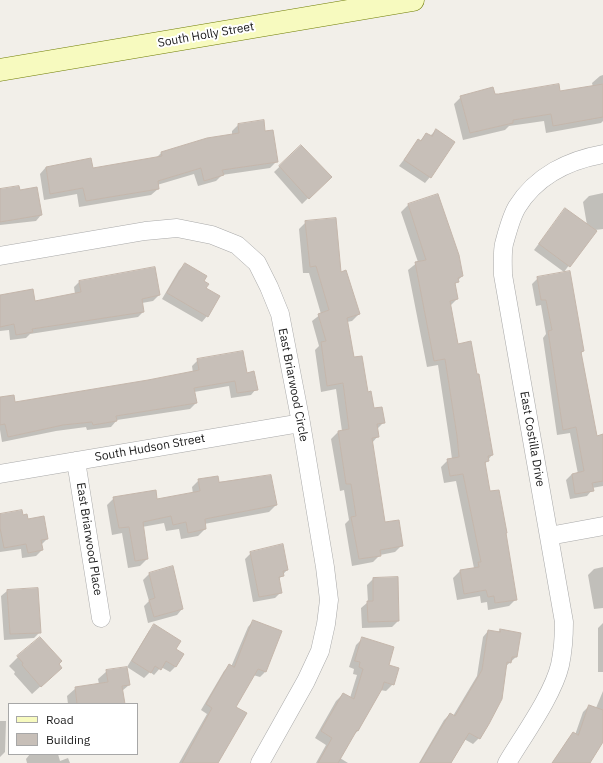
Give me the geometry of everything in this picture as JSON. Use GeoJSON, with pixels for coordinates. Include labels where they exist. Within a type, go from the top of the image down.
{"type":"FeatureCollection","features":[{"type":"Feature","properties":{"kind":"main road","name":"South Holly Street"},"geometry":{"type":"LineString","coordinates":[[0,70],[412,0]]}},
{"type":"Feature","properties":{"kind":"street","name":"East Costilla Drive"},"geometry":{"type":"LineString","coordinates":[[507,763],[553,685],[560,666],[564,641],[564,622],[503,275],[504,245],[517,207],[531,188],[557,169],[581,158],[603,154]]}},
{"type":"Feature","properties":{"kind":"street","name":"East Briarwood Circle"},"geometry":{"type":"LineString","coordinates":[[0,256],[145,231],[177,228],[212,235],[237,245],[257,263],[280,314],[326,567],[329,600],[326,624],[320,651],[306,681],[260,763]]}},
{"type":"Feature","properties":{"kind":"street","name":"South Hudson Street"},"geometry":{"type":"LineString","coordinates":[[0,474],[301,423]]}},
{"type":"Feature","properties":{"kind":"street","name":"East Briarwood Place"},"geometry":{"type":"LineString","coordinates":[[76,460],[101,618]]}},
{"type":"Feature","properties":{"kind":"street"},"geometry":{"type":"LineString","coordinates":[[549,536],[603,526]]}},
{"type":"Feature","properties":{"kind":"building"},"geometry":{"type":"Polygon","coordinates":[[[559,84],[560,91],[603,84],[603,117],[553,126],[551,114],[513,120],[513,123],[470,133],[460,96],[493,87],[495,94],[498,94],[559,84]]]}},
{"type":"Feature","properties":{"kind":"building"},"geometry":{"type":"Polygon","coordinates":[[[264,120],[265,131],[273,130],[278,162],[222,170],[224,175],[204,181],[201,168],[158,181],[159,189],[86,201],[83,188],[50,194],[46,167],[91,158],[93,168],[162,156],[161,152],[207,138],[239,133],[238,124],[264,120]]]}},
{"type":"Feature","properties":{"kind":"building"},"geometry":{"type":"Polygon","coordinates":[[[436,129],[455,142],[431,178],[404,160],[418,139],[421,141],[426,133],[432,136],[436,129]]]}},
{"type":"Feature","properties":{"kind":"building"},"geometry":{"type":"Polygon","coordinates":[[[301,145],[332,177],[309,199],[279,166],[301,145]]]}},
{"type":"Feature","properties":{"kind":"building"},"geometry":{"type":"Polygon","coordinates":[[[19,186],[20,190],[37,187],[42,215],[0,222],[0,189],[19,186]]]}},
{"type":"Feature","properties":{"kind":"building"},"geometry":{"type":"Polygon","coordinates":[[[438,194],[459,255],[463,276],[458,278],[459,282],[455,283],[458,299],[450,301],[458,344],[471,341],[477,374],[479,374],[493,455],[488,456],[489,461],[485,462],[490,491],[499,490],[517,600],[495,603],[494,596],[488,597],[486,590],[464,594],[460,570],[479,567],[478,562],[481,562],[463,474],[450,476],[447,459],[459,457],[457,436],[445,359],[434,361],[415,262],[426,260],[408,204],[438,194]]]}},
{"type":"Feature","properties":{"kind":"building"},"geometry":{"type":"Polygon","coordinates":[[[565,208],[597,231],[570,267],[539,244],[565,208]]]}},
{"type":"Feature","properties":{"kind":"building"},"geometry":{"type":"Polygon","coordinates":[[[336,218],[341,272],[346,270],[360,314],[347,318],[354,357],[362,356],[368,392],[371,391],[374,408],[382,407],[385,423],[377,424],[379,437],[372,438],[385,522],[399,520],[403,546],[380,550],[381,556],[359,559],[351,517],[356,516],[351,484],[346,484],[338,431],[349,429],[343,383],[327,386],[321,342],[326,341],[318,314],[329,310],[316,266],[310,267],[305,221],[336,218]]]}},
{"type":"Feature","properties":{"kind":"building"},"geometry":{"type":"Polygon","coordinates":[[[185,263],[207,276],[204,281],[209,284],[206,288],[220,296],[208,317],[167,293],[185,263]]]}},
{"type":"Feature","properties":{"kind":"building"},"geometry":{"type":"Polygon","coordinates":[[[155,267],[160,295],[142,299],[144,312],[32,329],[33,332],[16,335],[14,324],[0,327],[0,295],[33,289],[35,301],[81,292],[79,281],[155,267]]]}},
{"type":"Feature","properties":{"kind":"building"},"geometry":{"type":"Polygon","coordinates":[[[570,271],[584,351],[581,352],[597,436],[603,434],[603,481],[592,483],[594,491],[575,494],[572,474],[584,471],[576,427],[563,430],[548,331],[552,330],[546,300],[541,300],[537,277],[570,271]]]}},
{"type":"Feature","properties":{"kind":"building"},"geometry":{"type":"Polygon","coordinates":[[[243,351],[247,373],[254,371],[258,390],[237,393],[235,381],[194,388],[197,403],[116,416],[117,421],[93,425],[92,422],[63,425],[8,437],[5,424],[0,425],[0,397],[14,395],[15,402],[148,380],[199,370],[197,359],[243,351]]]}},
{"type":"Feature","properties":{"kind":"building"},"geometry":{"type":"Polygon","coordinates":[[[271,475],[277,505],[205,519],[206,529],[188,533],[186,522],[173,525],[171,516],[143,522],[148,559],[135,561],[129,527],[119,528],[113,497],[156,490],[157,499],[200,491],[198,479],[218,476],[219,482],[271,475]]]}},
{"type":"Feature","properties":{"kind":"building"},"geometry":{"type":"Polygon","coordinates":[[[22,510],[23,515],[27,514],[28,519],[44,516],[48,539],[41,540],[43,550],[28,553],[26,544],[4,548],[0,528],[0,514],[22,510]]]}},
{"type":"Feature","properties":{"kind":"building"},"geometry":{"type":"Polygon","coordinates":[[[283,544],[288,570],[283,571],[284,576],[279,577],[282,593],[259,597],[250,552],[283,544]]]}},
{"type":"Feature","properties":{"kind":"building"},"geometry":{"type":"Polygon","coordinates":[[[173,566],[183,609],[154,617],[149,600],[155,598],[149,573],[173,566]]]}},
{"type":"Feature","properties":{"kind":"building"},"geometry":{"type":"Polygon","coordinates":[[[398,577],[399,621],[368,622],[367,601],[373,601],[373,578],[398,577]]]}},
{"type":"Feature","properties":{"kind":"building"},"geometry":{"type":"Polygon","coordinates":[[[38,588],[41,633],[10,634],[7,590],[38,588]]]}},
{"type":"Feature","properties":{"kind":"building"},"geometry":{"type":"Polygon","coordinates":[[[253,620],[282,631],[266,672],[258,669],[236,707],[247,713],[218,763],[182,763],[212,708],[206,704],[229,664],[234,667],[253,620]]]}},
{"type":"Feature","properties":{"kind":"building"},"geometry":{"type":"Polygon","coordinates":[[[154,624],[181,641],[176,649],[184,654],[176,667],[166,661],[161,670],[155,666],[151,673],[132,661],[154,624]]]}},
{"type":"Feature","properties":{"kind":"building"},"geometry":{"type":"Polygon","coordinates":[[[500,629],[521,633],[517,657],[512,657],[511,663],[507,662],[502,699],[489,724],[480,739],[469,733],[451,763],[420,763],[450,713],[455,716],[482,670],[488,630],[500,632],[500,629]]]}},
{"type":"Feature","properties":{"kind":"building"},"geometry":{"type":"Polygon","coordinates":[[[40,637],[62,661],[59,664],[62,668],[41,687],[22,665],[23,663],[17,656],[40,637]]]}},
{"type":"Feature","properties":{"kind":"building"},"geometry":{"type":"Polygon","coordinates":[[[362,637],[394,647],[389,665],[399,668],[394,685],[384,682],[382,689],[338,763],[318,763],[332,738],[321,731],[343,693],[354,699],[363,669],[359,667],[360,662],[355,661],[362,637]]]}},
{"type":"Feature","properties":{"kind":"building"},"geometry":{"type":"Polygon","coordinates":[[[127,667],[130,685],[122,686],[125,703],[77,703],[75,687],[108,682],[106,670],[127,667]]]}},
{"type":"Feature","properties":{"kind":"building"},"geometry":{"type":"Polygon","coordinates":[[[589,705],[603,710],[603,742],[590,763],[552,763],[573,732],[578,735],[589,705]]]}}]}
